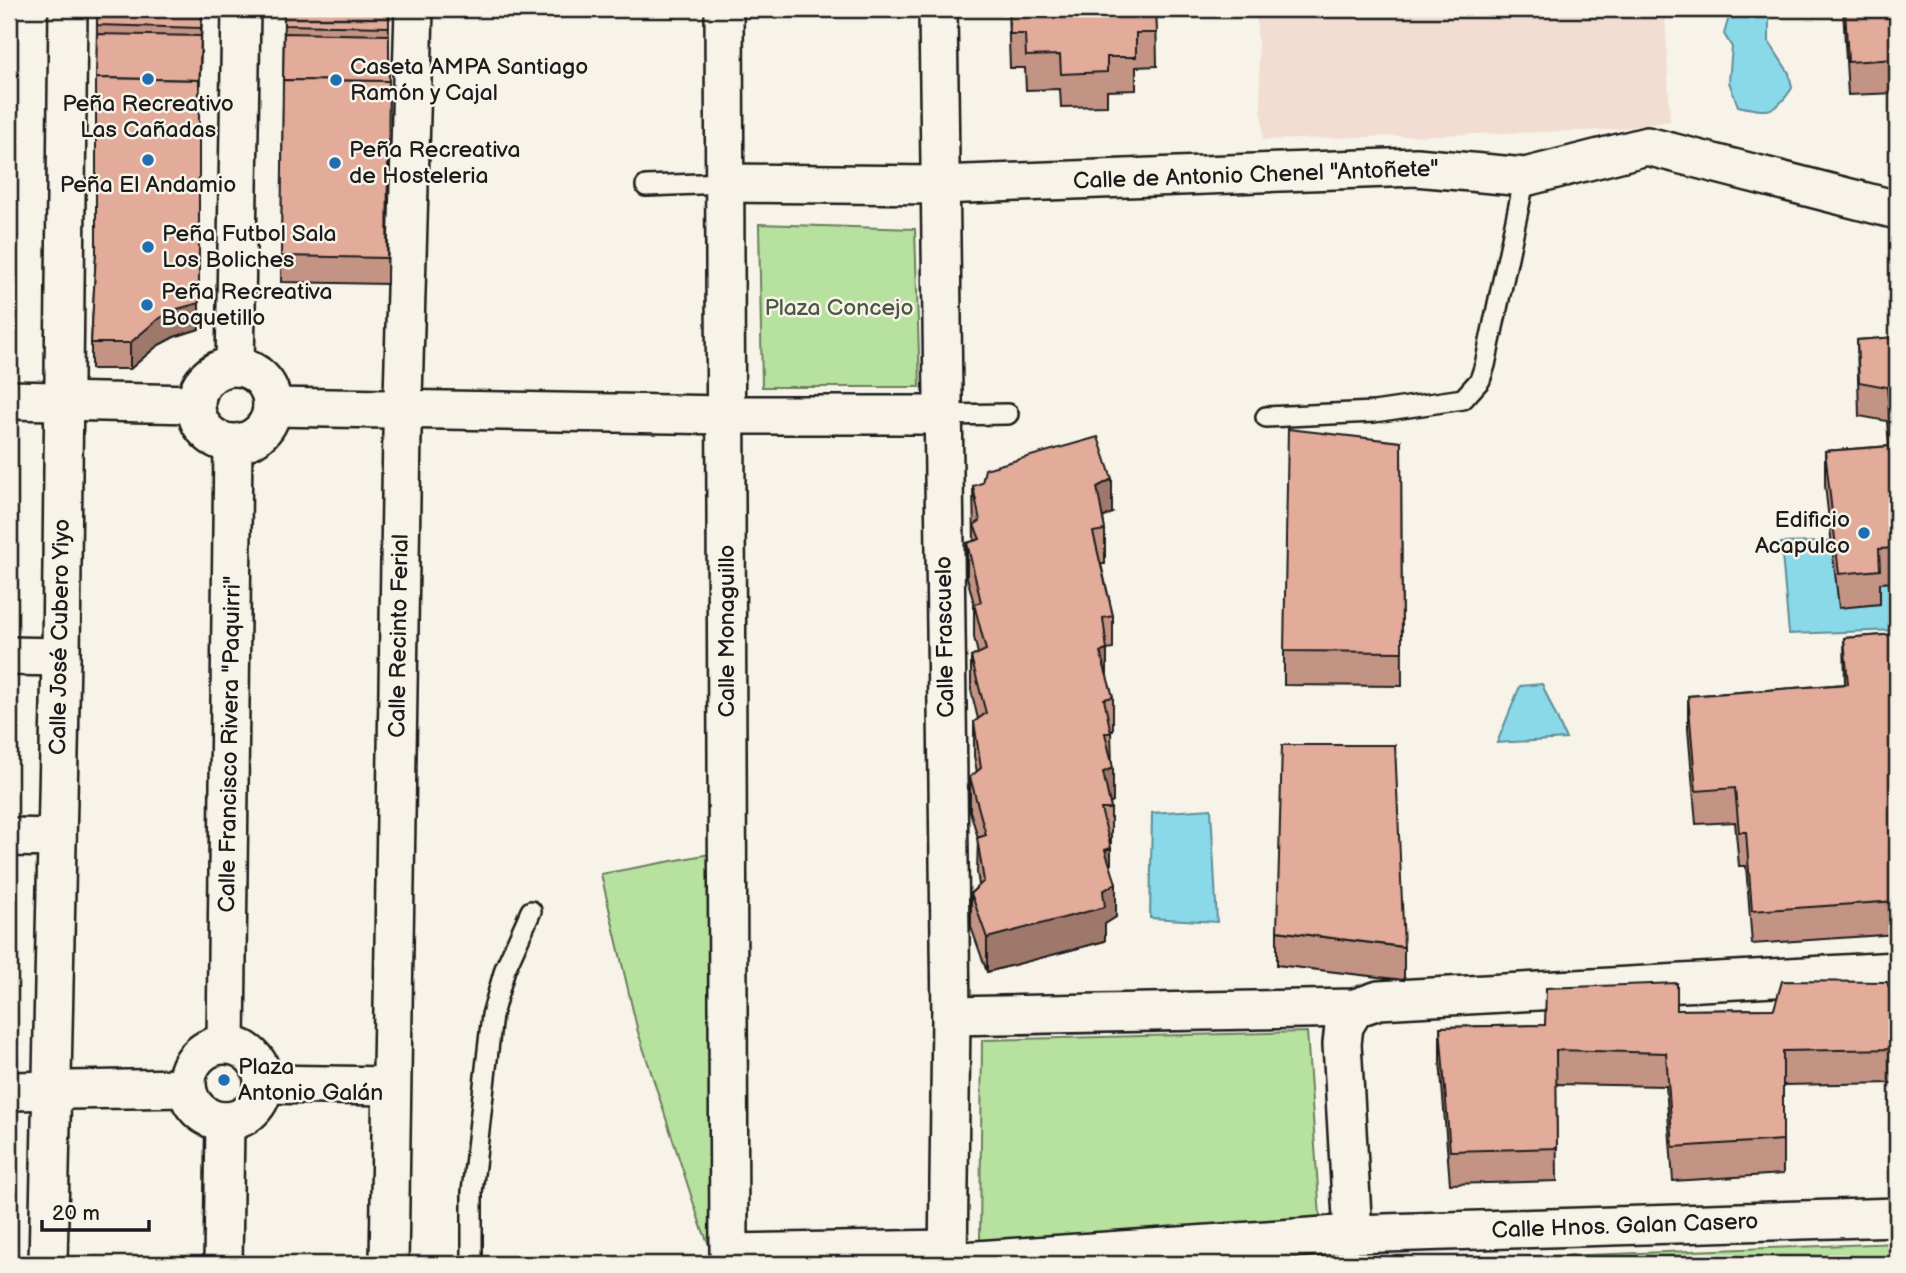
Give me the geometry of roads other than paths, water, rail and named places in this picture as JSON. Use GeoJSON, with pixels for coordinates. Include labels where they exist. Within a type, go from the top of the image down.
{"type":"FeatureCollection","features":[{"type":"Feature","properties":{"kind":"street","name":"Calle José Cubero Yiyo"},"geometry":{"type":"LineString","coordinates":[[48,1264],[61,657],[68,9]]}},
{"type":"Feature","properties":{"kind":"street"},"geometry":{"type":"LineString","coordinates":[[235,367],[241,9]]}},
{"type":"Feature","properties":{"kind":"street","name":"Calle Recinto Ferial"},"geometry":{"type":"LineString","coordinates":[[389,1264],[403,409],[414,9]]}},
{"type":"Feature","properties":{"kind":"street","name":"Calle Monaguillo"},"geometry":{"type":"LineString","coordinates":[[724,9],[729,1253]]}},
{"type":"Feature","properties":{"kind":"street","name":"Calle Frascuelo"},"geometry":{"type":"LineString","coordinates":[[938,9],[951,1016],[948,1258]]}},
{"type":"Feature","properties":{"kind":"street","name":"Calle de Antonio Chenel \"Antoñete\""},"geometry":{"type":"LineString","coordinates":[[725,183],[939,185],[1416,167],[1525,177],[1647,146],[1897,210]]}},
{"type":"Feature","properties":{"kind":"street"},"geometry":{"type":"LineString","coordinates":[[235,367],[247,369],[266,384],[272,407],[270,418],[256,437],[233,444],[211,436],[202,427],[195,404],[198,392],[212,373],[235,367]]}},
{"type":"Feature","properties":{"kind":"street"},"geometry":{"type":"LineString","coordinates":[[9,400],[195,404]]}},
{"type":"Feature","properties":{"kind":"street"},"geometry":{"type":"LineString","coordinates":[[272,407],[726,415],[942,415]]}},
{"type":"Feature","properties":{"kind":"street","name":"Calle Francisco Rivera \"Paquirri\""},"geometry":{"type":"LineString","coordinates":[[226,1044],[233,444]]}},
{"type":"Feature","properties":{"kind":"street"},"geometry":{"type":"LineString","coordinates":[[9,656],[61,657]]}},
{"type":"Feature","properties":{"kind":"street"},"geometry":{"type":"LineString","coordinates":[[9,837],[57,838]]}},
{"type":"Feature","properties":{"kind":"street"},"geometry":{"type":"LineString","coordinates":[[951,1016],[1354,1008],[1379,1000],[1897,971]]}},
{"type":"Feature","properties":{"kind":"street"},"geometry":{"type":"LineString","coordinates":[[1353,1234],[1342,1044],[1344,1026],[1354,1008]]}},
{"type":"Feature","properties":{"kind":"street"},"geometry":{"type":"LineString","coordinates":[[226,1044],[239,1046],[249,1052],[262,1072],[263,1084],[256,1106],[236,1120],[225,1121],[202,1113],[194,1104],[187,1088],[189,1070],[195,1059],[214,1046],[226,1044]]}},
{"type":"Feature","properties":{"kind":"street"},"geometry":{"type":"LineString","coordinates":[[263,1084],[391,1086]]}},
{"type":"Feature","properties":{"kind":"street"},"geometry":{"type":"LineString","coordinates":[[9,1091],[187,1088]]}},
{"type":"Feature","properties":{"kind":"street"},"geometry":{"type":"LineString","coordinates":[[223,1264],[225,1121]]}},
{"type":"Feature","properties":{"kind":"street","name":"Calle Hnos. Galan Casero"},"geometry":{"type":"LineString","coordinates":[[729,1253],[948,1258],[1353,1234],[1897,1217]]}},
{"type":"Feature","properties":{"kind":"lane"},"geometry":{"type":"LineString","coordinates":[[1266,416],[1374,412],[1463,399],[1480,380],[1485,365],[1525,177]]}},
{"type":"Feature","properties":{"kind":"lane"},"geometry":{"type":"LineString","coordinates":[[646,186],[725,183]]}},
{"type":"Feature","properties":{"kind":"lane"},"geometry":{"type":"LineString","coordinates":[[942,415],[1008,414]]}},
{"type":"Feature","properties":{"kind":"lane"},"geometry":{"type":"LineString","coordinates":[[472,1264],[472,1192],[492,1015],[505,969],[531,911]]}},
{"type":"Feature","properties":{"kind":"water"},"geometry":{"type":"Polygon","coordinates":[[[1734,9],[1762,9],[1769,16],[1769,42],[1789,73],[1792,88],[1780,103],[1770,109],[1756,110],[1738,106],[1729,82],[1732,47],[1724,34],[1730,13],[1734,9]]]}},
{"type":"Feature","properties":{"kind":"water"},"geometry":{"type":"Polygon","coordinates":[[[1897,540],[1897,630],[1789,634],[1781,543],[1897,540]]]}},
{"type":"Feature","properties":{"kind":"water"},"geometry":{"type":"Polygon","coordinates":[[[1542,684],[1566,739],[1497,743],[1520,686],[1542,684]]]}},
{"type":"Feature","properties":{"kind":"water"},"geometry":{"type":"Polygon","coordinates":[[[1211,809],[1217,922],[1150,918],[1152,813],[1211,809]]]}},
{"type":"Feature","properties":{"kind":"place","name":"Peña Recreativo Las Cañadas"},"geometry":{"type":"Point","coordinates":[148,79]}},
{"type":"Feature","properties":{"kind":"place","name":"Caseta AMPA Santiago Ramón y Cajal"},"geometry":{"type":"Point","coordinates":[336,80]}},
{"type":"Feature","properties":{"kind":"place","name":"Peña El Andamio"},"geometry":{"type":"Point","coordinates":[148,160]}},
{"type":"Feature","properties":{"kind":"place","name":"Peña Recreativa de Hosteleria"},"geometry":{"type":"Point","coordinates":[335,163]}},
{"type":"Feature","properties":{"kind":"place","name":"Peña Futbol Sala Los Boliches"},"geometry":{"type":"Point","coordinates":[148,247]}},
{"type":"Feature","properties":{"kind":"place","name":"Peña Recreativa Boquetillo"},"geometry":{"type":"Point","coordinates":[147,305]}},
{"type":"Feature","properties":{"kind":"place","name":"Edificio Acapulco"},"geometry":{"type":"Point","coordinates":[1864,533]}},
{"type":"Feature","properties":{"kind":"place","name":"Plaza Antonio Galán"},"geometry":{"type":"Point","coordinates":[224,1080]}},
{"type":"Feature","properties":{"kind":"park label","name":"Plaza Concejo"},"geometry":{"type":"Point","coordinates":[839,308]}}]}
